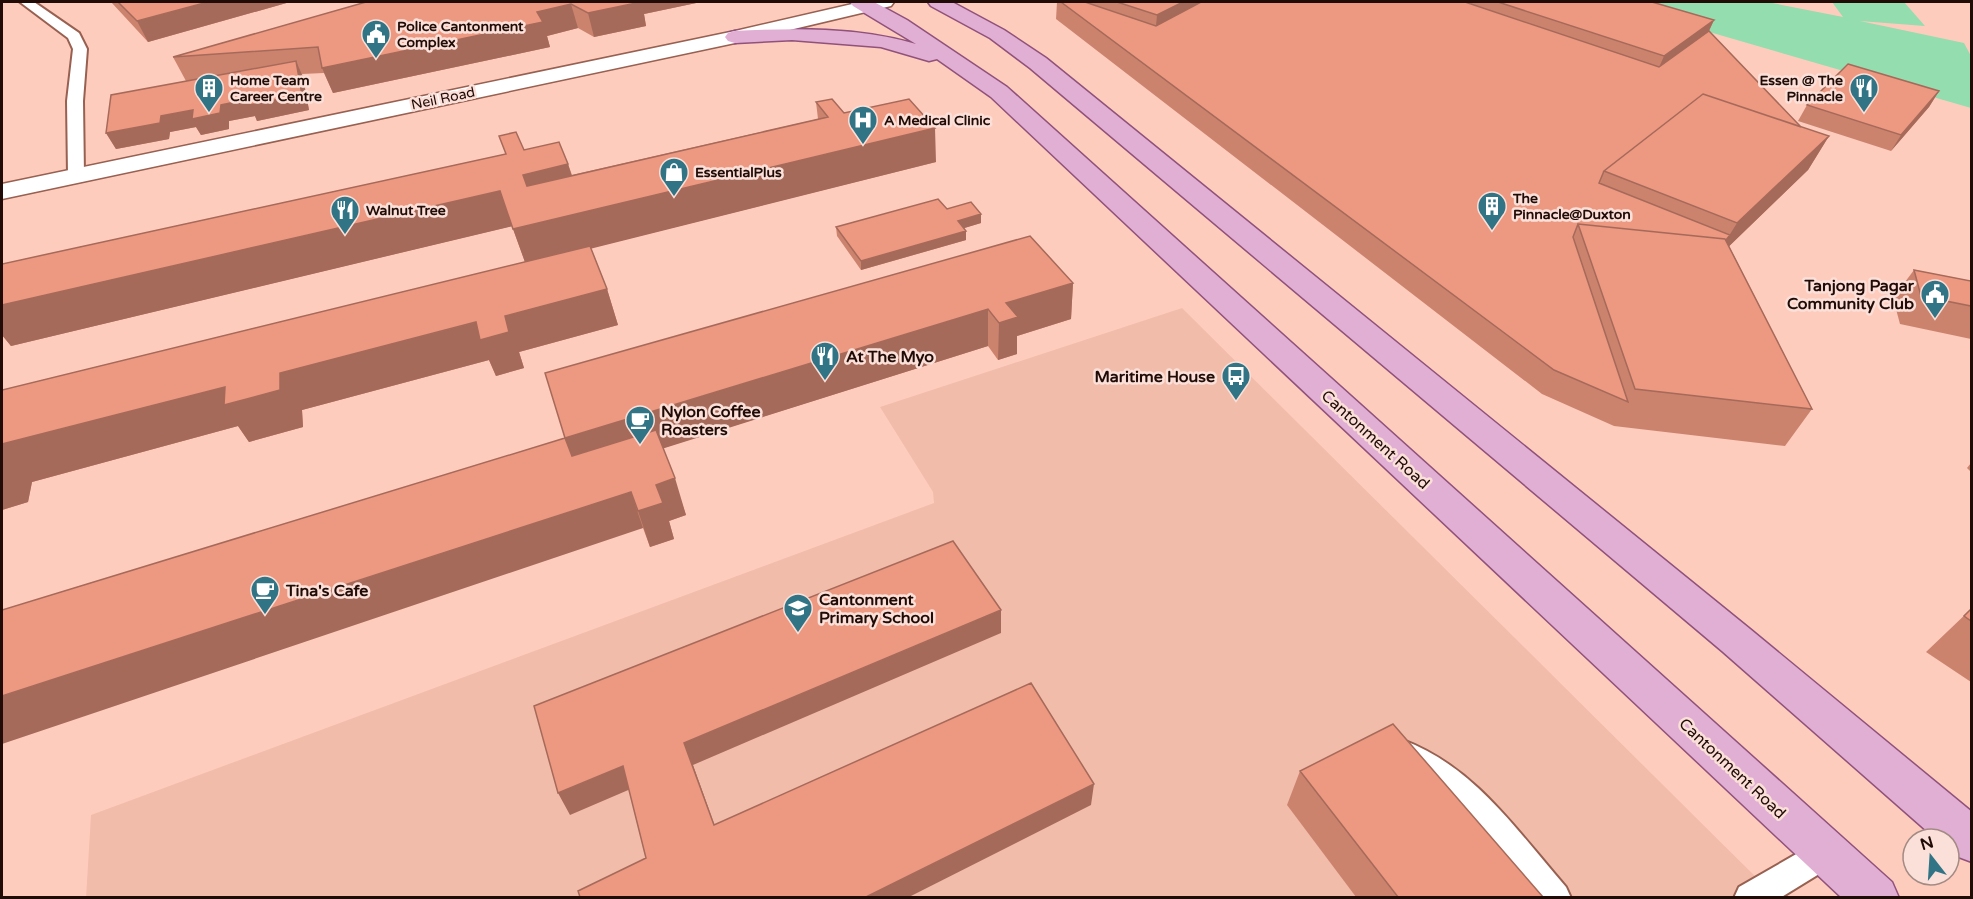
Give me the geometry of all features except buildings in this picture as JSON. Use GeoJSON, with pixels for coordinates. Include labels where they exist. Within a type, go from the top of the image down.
{"type":"FeatureCollection","features":[{"type":"Feature","properties":{"kind":"main road"},"geometry":{"type":"LineString","coordinates":[[938,2],[997,34],[1038,63],[1736,640],[1971,841]]}},
{"type":"Feature","properties":{"kind":"main road","name":"Neil Road"},"geometry":{"type":"LineString","coordinates":[[2,192],[735,37],[871,3]]}},
{"type":"Feature","properties":{"kind":"main road","name":"Cantonment Road"},"geometry":{"type":"LineString","coordinates":[[871,3],[999,92],[1876,897]]}},
{"type":"Feature","properties":{"kind":"main road"},"geometry":{"type":"LineString","coordinates":[[735,37],[792,34],[884,41],[962,65]]}},
{"type":"Feature","properties":{"kind":"lane"},"geometry":{"type":"LineString","coordinates":[[26,2],[74,36],[80,49],[75,101],[76,175]]}},
{"type":"Feature","properties":{"kind":"lane"},"geometry":{"type":"LineString","coordinates":[[1372,747],[1409,756],[1435,770],[1467,795],[1555,897]]}},
{"type":"Feature","properties":{"kind":"lane"},"geometry":{"type":"LineString","coordinates":[[1750,897],[1826,852]]}},
{"type":"Feature","properties":{"kind":"shaded area"},"geometry":{"type":"Polygon","coordinates":[[[1182,308],[1776,897],[86,898],[91,815],[934,503],[933,492],[880,407],[1182,308]]]}},
{"type":"Feature","properties":{"kind":"green space"},"geometry":{"type":"Polygon","coordinates":[[[1606,2],[1767,2],[1843,17],[1832,2],[1904,2],[1925,26],[1860,21],[1964,43],[1971,56],[1971,108],[1606,2]]]}},
{"type":"Feature","properties":{"kind":"place","name":"Police Cantonment Complex"},"geometry":{"type":"Point","coordinates":[376,60]}},
{"type":"Feature","properties":{"kind":"place","name":"Home Team Career Centre"},"geometry":{"type":"Point","coordinates":[209,114]}},
{"type":"Feature","properties":{"kind":"place","name":"Essen @ The Pinnacle"},"geometry":{"type":"Point","coordinates":[1864,114]}},
{"type":"Feature","properties":{"kind":"place","name":"A Medical Clinic"},"geometry":{"type":"Point","coordinates":[863,146]}},
{"type":"Feature","properties":{"kind":"place","name":"EssentialPlus"},"geometry":{"type":"Point","coordinates":[674,198]}},
{"type":"Feature","properties":{"kind":"place","name":"The Pinnacle@Duxton"},"geometry":{"type":"Point","coordinates":[1492,232]}},
{"type":"Feature","properties":{"kind":"place","name":"Walnut Tree"},"geometry":{"type":"Point","coordinates":[345,236]}},
{"type":"Feature","properties":{"kind":"place","name":"Tanjong Pagar Community Club"},"geometry":{"type":"Point","coordinates":[1935,320]}},
{"type":"Feature","properties":{"kind":"place","name":"At The Myo"},"geometry":{"type":"Point","coordinates":[825,382]}},
{"type":"Feature","properties":{"kind":"place","name":"Maritime House"},"geometry":{"type":"Point","coordinates":[1236,402]}},
{"type":"Feature","properties":{"kind":"place","name":"Nylon Coffee Roasters"},"geometry":{"type":"Point","coordinates":[640,446]}},
{"type":"Feature","properties":{"kind":"place","name":"Tina's Cafe"},"geometry":{"type":"Point","coordinates":[265,616]}},
{"type":"Feature","properties":{"kind":"place","name":"Cantonment Primary School"},"geometry":{"type":"Point","coordinates":[798,634]}}]}
